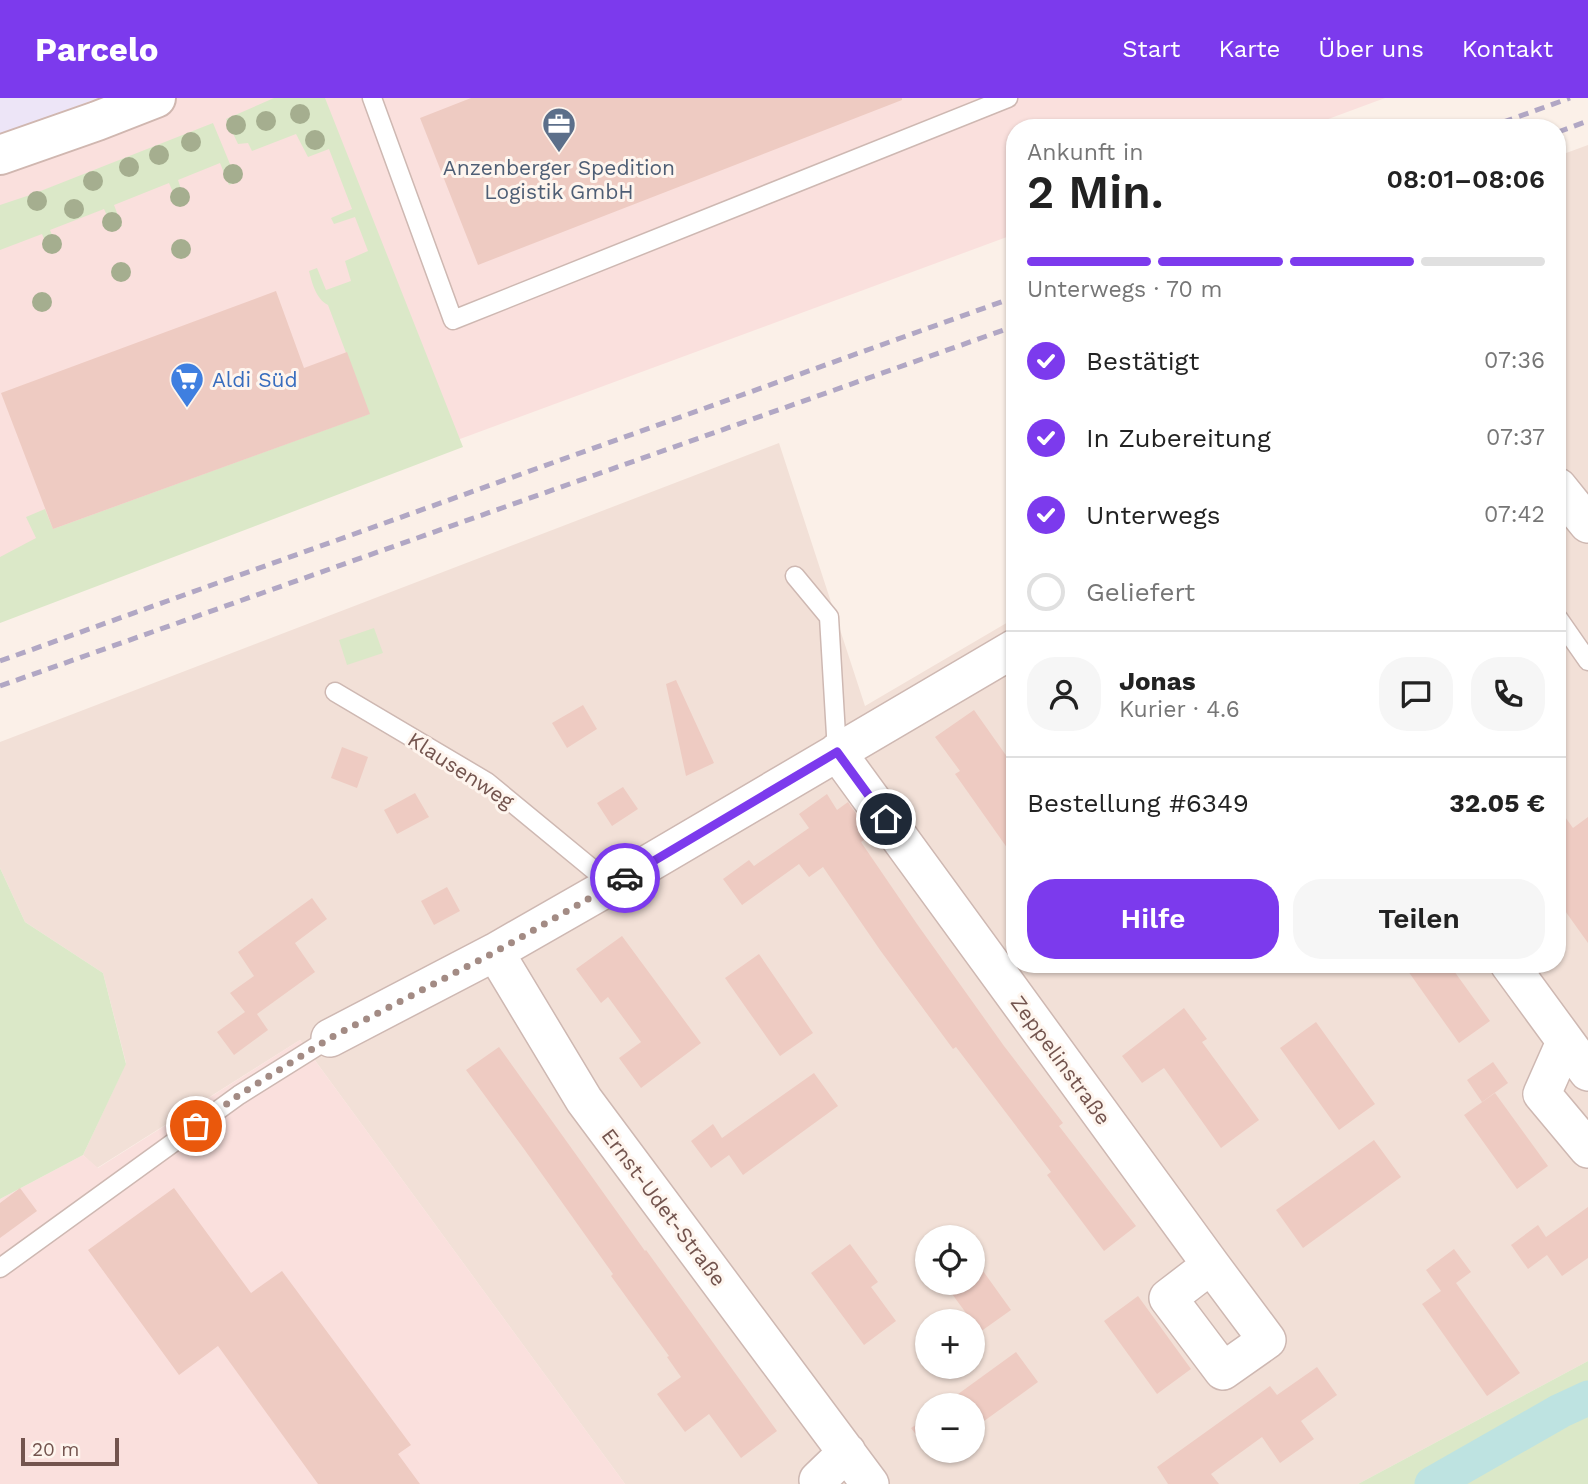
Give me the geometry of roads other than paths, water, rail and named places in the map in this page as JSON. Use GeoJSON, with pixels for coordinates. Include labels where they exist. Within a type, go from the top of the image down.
{"type":"FeatureCollection","features":[{"type":"Feature","properties":{"kind":"main road"},"geometry":{"type":"LineString","coordinates":[[0,155],[156,98]]}},
{"type":"Feature","properties":{"kind":"street"},"geometry":{"type":"LineString","coordinates":[[1566,497],[1588,524]]}},
{"type":"Feature","properties":{"kind":"street"},"geometry":{"type":"LineString","coordinates":[[330,1038],[495,952],[1006,653]]}},
{"type":"Feature","properties":{"kind":"street","name":"Zeppelinstraße"},"geometry":{"type":"LineString","coordinates":[[837,752],[1211,1265]]}},
{"type":"Feature","properties":{"kind":"street","name":"Ernst-Udet-Straße"},"geometry":{"type":"LineString","coordinates":[[495,952],[584,1100],[870,1484]]}},
{"type":"Feature","properties":{"kind":"street"},"geometry":{"type":"LineString","coordinates":[[1515,973],[1588,1072]]}},
{"type":"Feature","properties":{"kind":"street"},"geometry":{"type":"LineString","coordinates":[[1565,1042],[1542,1094],[1588,1149]]}},
{"type":"Feature","properties":{"kind":"street"},"geometry":{"type":"LineString","coordinates":[[820,1484],[818,1480],[846,1452]]}},
{"type":"Feature","properties":{"kind":"lane"},"geometry":{"type":"LineString","coordinates":[[372,98],[453,320],[1008,98]]}},
{"type":"Feature","properties":{"kind":"lane"},"geometry":{"type":"LineString","coordinates":[[795,576],[830,617],[837,752]]}},
{"type":"Feature","properties":{"kind":"lane"},"geometry":{"type":"LineString","coordinates":[[1566,629],[1588,660]]}},
{"type":"Feature","properties":{"kind":"lane","name":"Klausenweg"},"geometry":{"type":"LineString","coordinates":[[335,692],[487,782],[612,885]]}},
{"type":"Feature","properties":{"kind":"lane"},"geometry":{"type":"LineString","coordinates":[[0,1268],[239,1095],[330,1038]]}},
{"type":"Feature","properties":{"kind":"waterway"},"geometry":{"type":"LineString","coordinates":[[1432,1484],[1560,1411],[1588,1398]]}},
{"type":"Feature","properties":{"kind":"railway"},"geometry":{"type":"LineString","coordinates":[[1512,119],[1570,98]]}},
{"type":"Feature","properties":{"kind":"railway"},"geometry":{"type":"LineString","coordinates":[[1566,129],[1588,121]]}},
{"type":"Feature","properties":{"kind":"railway"},"geometry":{"type":"LineString","coordinates":[[0,661],[1006,300]]}},
{"type":"Feature","properties":{"kind":"railway"},"geometry":{"type":"LineString","coordinates":[[0,686],[1006,329]]}},
{"type":"Feature","properties":{"kind":"place","name":"Anzenberger Spedition Logistik GmbH"},"geometry":{"type":"Point","coordinates":[559,154]}},
{"type":"Feature","properties":{"kind":"place","name":"Aldi Süd"},"geometry":{"type":"Point","coordinates":[187,409]}}]}
